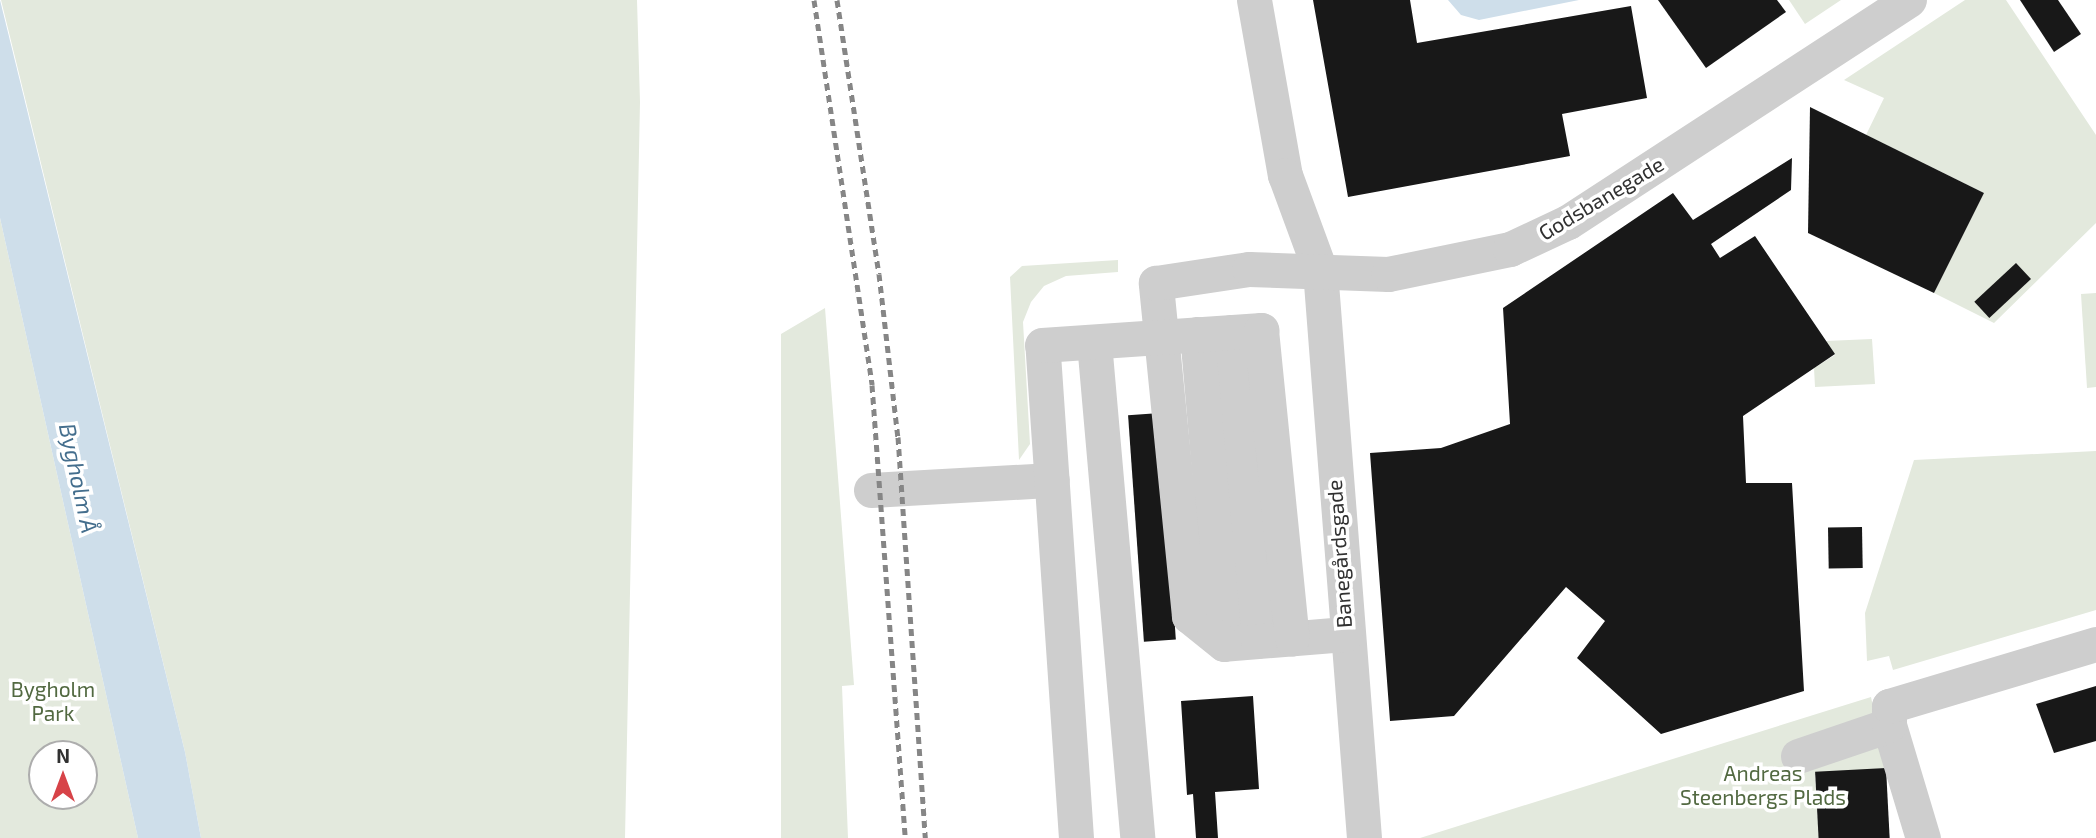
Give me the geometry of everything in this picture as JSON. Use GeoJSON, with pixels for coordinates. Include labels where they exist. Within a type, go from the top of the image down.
{"type":"FeatureCollection","features":[{"type":"Feature","properties":{"kind":"street"},"geometry":{"type":"LineString","coordinates":[[1254,0],[1285,175],[1320,270]]}},
{"type":"Feature","properties":{"kind":"street","name":"Godsbanegade"},"geometry":{"type":"LineString","coordinates":[[1162,337],[1156,283],[1249,269],[1422,270],[1533,238],[1568,222],[1909,0]]}},
{"type":"Feature","properties":{"kind":"street","name":"Banegårdsgade"},"geometry":{"type":"LineString","coordinates":[[1320,270],[1345,634],[1364,838]]}},
{"type":"Feature","properties":{"kind":"street"},"geometry":{"type":"LineString","coordinates":[[1076,838],[1042,345],[1230,332]]}},
{"type":"Feature","properties":{"kind":"street"},"geometry":{"type":"LineString","coordinates":[[1230,332],[1275,640]]}},
{"type":"Feature","properties":{"kind":"street"},"geometry":{"type":"LineString","coordinates":[[1224,644],[1230,332]]}},
{"type":"Feature","properties":{"kind":"street"},"geometry":{"type":"LineString","coordinates":[[1162,337],[1189,616],[1224,644],[1345,634]]}},
{"type":"Feature","properties":{"kind":"street"},"geometry":{"type":"LineString","coordinates":[[1094,342],[1137,838]]}},
{"type":"Feature","properties":{"kind":"street"},"geometry":{"type":"LineString","coordinates":[[871,490],[928,492],[1052,480]]}},
{"type":"Feature","properties":{"kind":"street"},"geometry":{"type":"LineString","coordinates":[[1798,756],[1889,715],[2096,644]]}},
{"type":"Feature","properties":{"kind":"street"},"geometry":{"type":"LineString","coordinates":[[1889,715],[1923,838]]}},
{"type":"Feature","properties":{"kind":"green space"},"geometry":{"type":"Polygon","coordinates":[[[1,0],[637,0],[640,102],[625,838],[201,838],[185,752],[1,0]]]}},
{"type":"Feature","properties":{"kind":"green space"},"geometry":{"type":"Polygon","coordinates":[[[1789,0],[1841,0],[1805,24],[1789,0]]]}},
{"type":"Feature","properties":{"kind":"green space"},"geometry":{"type":"Polygon","coordinates":[[[1965,0],[2006,0],[2096,135],[2096,223],[1994,323],[1934,293],[1984,193],[1866,135],[1884,98],[1844,80],[1965,0]]]}},
{"type":"Feature","properties":{"kind":"green space","name":"Bygholm Park"},"geometry":{"type":"Polygon","coordinates":[[[0,218],[138,838],[0,838],[0,218]]]}},
{"type":"Feature","properties":{"kind":"green space"},"geometry":{"type":"Polygon","coordinates":[[[1118,260],[1118,272],[1066,276],[1044,286],[1031,302],[1023,322],[1030,444],[1019,460],[1010,277],[1022,266],[1118,260]]]}},
{"type":"Feature","properties":{"kind":"green space"},"geometry":{"type":"Polygon","coordinates":[[[2096,293],[2096,387],[2087,388],[2081,294],[2096,293]]]}},
{"type":"Feature","properties":{"kind":"green space"},"geometry":{"type":"Polygon","coordinates":[[[825,308],[854,685],[842,686],[848,838],[781,838],[781,334],[825,308]]]}},
{"type":"Feature","properties":{"kind":"green space"},"geometry":{"type":"Polygon","coordinates":[[[1872,339],[1875,384],[1815,387],[1814,368],[1835,355],[1826,341],[1872,339]]]}},
{"type":"Feature","properties":{"kind":"green space"},"geometry":{"type":"Polygon","coordinates":[[[2096,451],[2096,610],[1893,670],[1889,656],[1867,661],[1865,613],[1914,460],[2096,451]]]}},
{"type":"Feature","properties":{"kind":"green space","name":"Andreas Steenbergs Plads"},"geometry":{"type":"Polygon","coordinates":[[[1871,697],[1886,768],[1815,775],[1819,838],[1420,838],[1871,697]]]}},
{"type":"Feature","properties":{"kind":"water","name":"Bygholm Å"},"geometry":{"type":"Polygon","coordinates":[[[0,0],[185,752],[201,838],[138,838],[0,218],[0,0]]]}},
{"type":"Feature","properties":{"kind":"water"},"geometry":{"type":"Polygon","coordinates":[[[1448,0],[1579,0],[1479,20],[1461,15],[1448,0]]]}},
{"type":"Feature","properties":{"kind":"building"},"geometry":{"type":"Polygon","coordinates":[[[1313,0],[1410,0],[1417,43],[1631,6],[1647,98],[1562,114],[1570,156],[1348,197],[1313,0]]]}},
{"type":"Feature","properties":{"kind":"building"},"geometry":{"type":"Polygon","coordinates":[[[1658,0],[1777,0],[1786,12],[1706,68],[1658,0]]]}},
{"type":"Feature","properties":{"kind":"building"},"geometry":{"type":"Polygon","coordinates":[[[2020,0],[2058,0],[2081,34],[2054,52],[2020,0]]]}},
{"type":"Feature","properties":{"kind":"building"},"geometry":{"type":"Polygon","coordinates":[[[1810,107],[1984,193],[1934,293],[1808,233],[1810,107]]]}},
{"type":"Feature","properties":{"kind":"building"},"geometry":{"type":"Polygon","coordinates":[[[1792,158],[1791,190],[1711,244],[1720,258],[1755,236],[1835,354],[1743,416],[1746,483],[1792,483],[1804,691],[1661,734],[1577,658],[1605,621],[1566,587],[1454,716],[1390,721],[1370,453],[1441,448],[1510,424],[1503,308],[1673,193],[1693,220],[1792,158]]]}},
{"type":"Feature","properties":{"kind":"building"},"geometry":{"type":"Polygon","coordinates":[[[2016,263],[2031,279],[1989,318],[1974,302],[2016,263]]]}},
{"type":"Feature","properties":{"kind":"building"},"geometry":{"type":"Polygon","coordinates":[[[1160,413],[1176,639],[1144,642],[1128,415],[1160,413]]]}},
{"type":"Feature","properties":{"kind":"building"},"geometry":{"type":"Polygon","coordinates":[[[1862,527],[1863,568],[1829,569],[1828,528],[1862,527]]]}},
{"type":"Feature","properties":{"kind":"building"},"geometry":{"type":"Polygon","coordinates":[[[2096,686],[2096,741],[2054,753],[2036,704],[2096,686]]]}},
{"type":"Feature","properties":{"kind":"building"},"geometry":{"type":"Polygon","coordinates":[[[1253,696],[1259,789],[1215,792],[1218,838],[1196,838],[1193,794],[1187,795],[1181,701],[1253,696]]]}},
{"type":"Feature","properties":{"kind":"building"},"geometry":{"type":"Polygon","coordinates":[[[1886,768],[1890,838],[1819,838],[1815,772],[1886,768]]]}},
{"type":"Feature","properties":{"kind":"railway"},"geometry":{"type":"LineString","coordinates":[[814,0],[872,385],[905,838]]}},
{"type":"Feature","properties":{"kind":"railway"},"geometry":{"type":"LineString","coordinates":[[837,0],[879,274],[898,437],[925,838]]}}]}
